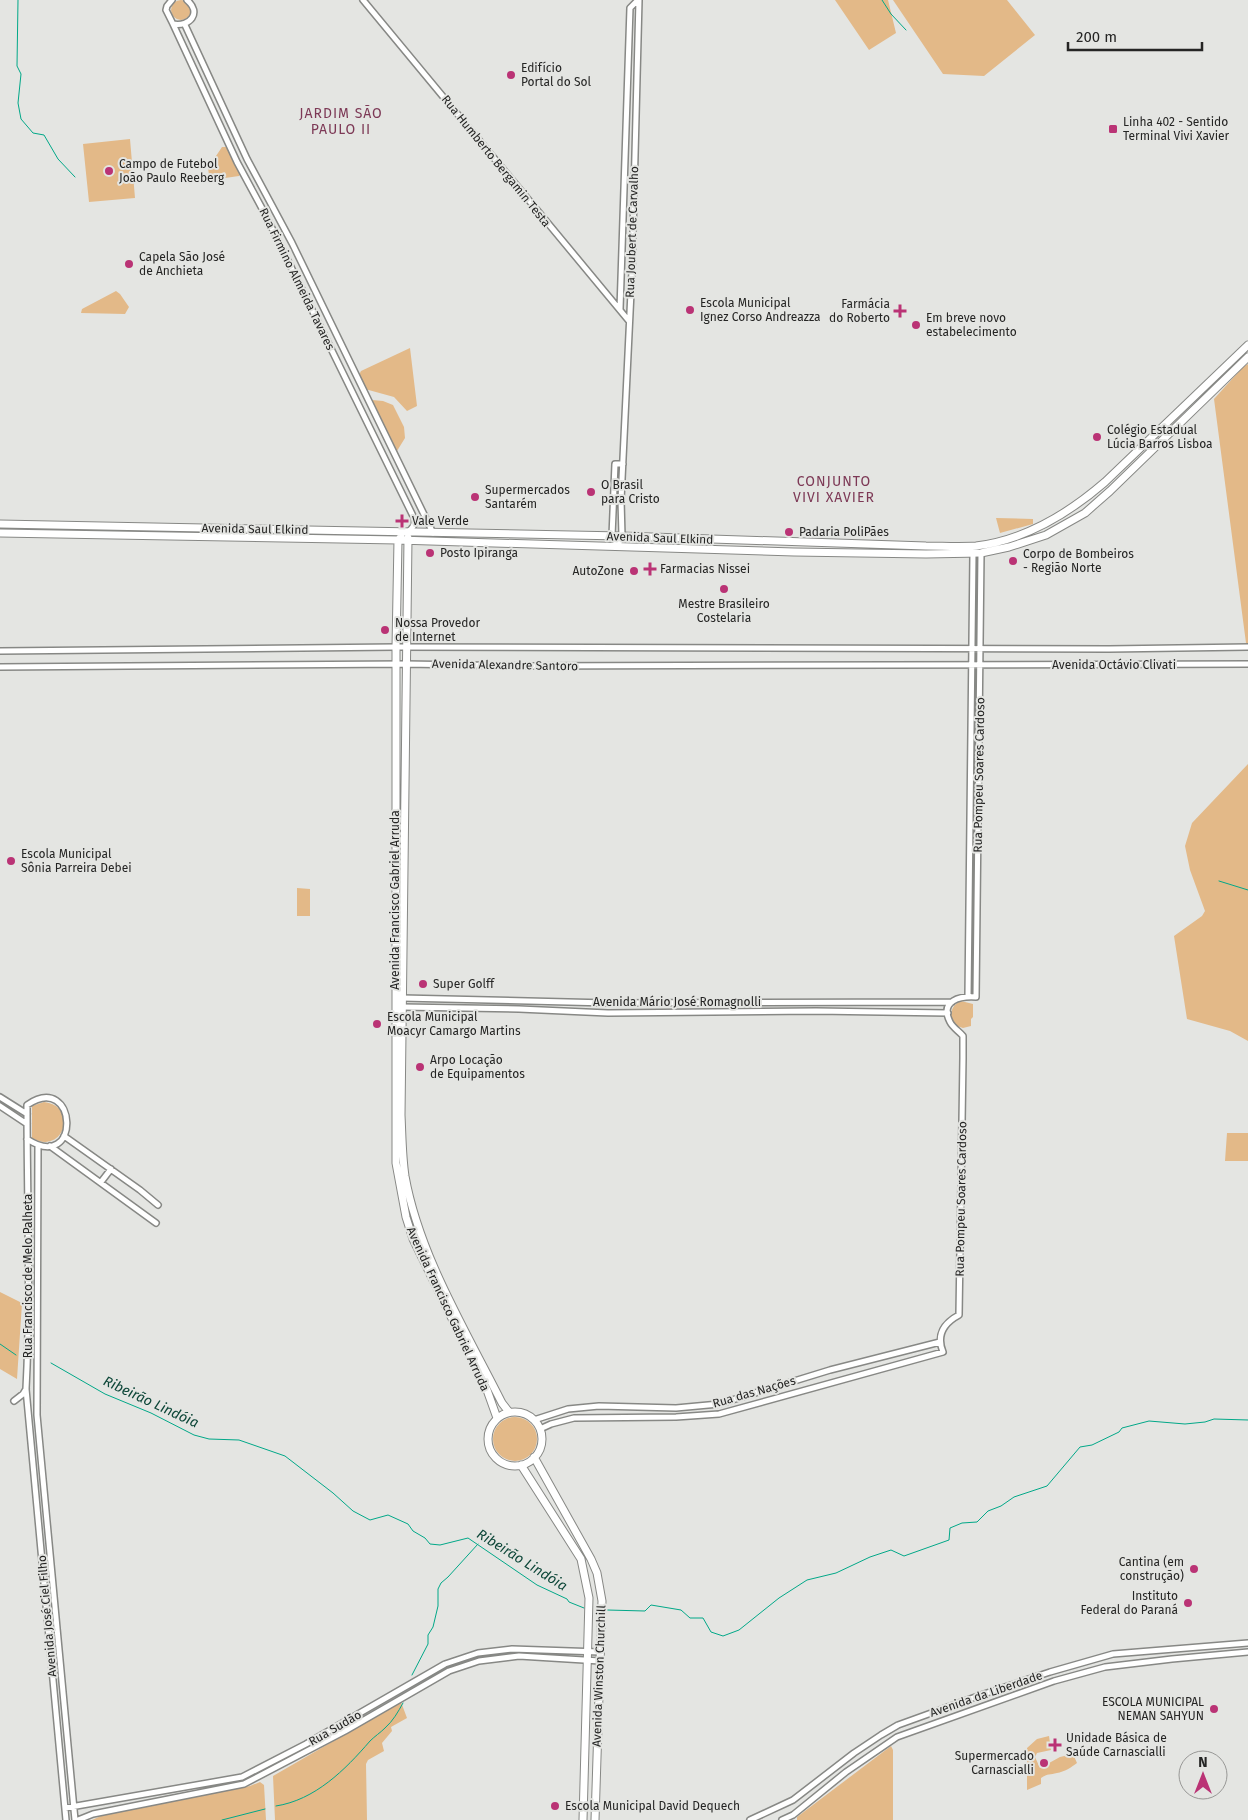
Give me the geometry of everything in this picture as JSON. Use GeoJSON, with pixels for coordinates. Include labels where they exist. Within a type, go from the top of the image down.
{"type":"FeatureCollection","features":[{"type":"Feature","properties":{"kind":"main road","name":"Avenida Saul Elkind"},"geometry":{"type":"LineString","coordinates":[[408,536],[433,533],[622,536],[926,546],[975,546],[991,543],[1008,539],[1045,525],[1083,502],[1248,345]]}},
{"type":"Feature","properties":{"kind":"main road","name":"Avenida Saul Elkind"},"geometry":{"type":"LineString","coordinates":[[0,524],[408,536],[537,545],[618,545],[794,552],[977,553],[1009,547],[1046,535],[1085,513],[1248,357]]}},
{"type":"Feature","properties":{"kind":"main road"},"geometry":{"type":"LineString","coordinates":[[1208,394],[1208,388],[1217,374]]}},
{"type":"Feature","properties":{"kind":"main road"},"geometry":{"type":"LineString","coordinates":[[168,528],[168,536]]}},
{"type":"Feature","properties":{"kind":"main road","name":"Avenida Saul Elkind"},"geometry":{"type":"LineString","coordinates":[[0,533],[398,540]]}},
{"type":"Feature","properties":{"kind":"main road"},"geometry":{"type":"LineString","coordinates":[[494,543],[507,540],[505,535]]}},
{"type":"Feature","properties":{"kind":"main road"},"geometry":{"type":"LineString","coordinates":[[537,535],[537,545]]}},
{"type":"Feature","properties":{"kind":"main road"},"geometry":{"type":"LineString","coordinates":[[398,540],[408,536]]}},
{"type":"Feature","properties":{"kind":"main road","name":"Avenida Francisco Gabriel Arruda"},"geometry":{"type":"LineString","coordinates":[[408,536],[396,1164],[406,1217],[413,1239],[487,1390],[497,1418]]}},
{"type":"Feature","properties":{"kind":"main road"},"geometry":{"type":"LineString","coordinates":[[1008,539],[1009,547]]}},
{"type":"Feature","properties":{"kind":"main road","name":"Avenida Francisco Gabriel Arruda"},"geometry":{"type":"LineString","coordinates":[[398,540],[396,647],[398,998],[402,1008],[401,1115],[405,1174],[416,1217],[430,1257],[502,1403],[509,1412]]}},
{"type":"Feature","properties":{"kind":"main road"},"geometry":{"type":"LineString","coordinates":[[977,553],[976,548],[987,546],[991,543]]}},
{"type":"Feature","properties":{"kind":"main road"},"geometry":{"type":"LineString","coordinates":[[509,1412],[523,1413],[534,1420],[540,1429],[541,1445],[534,1457],[521,1465],[512,1466],[496,1459],[488,1443],[490,1427],[497,1418],[509,1412]]}},
{"type":"Feature","properties":{"kind":"main road","name":"Avenida Winston Churchill"},"geometry":{"type":"LineString","coordinates":[[534,1457],[591,1559],[602,1601],[595,1820]]}},
{"type":"Feature","properties":{"kind":"main road","name":"Avenida Winston Churchill"},"geometry":{"type":"LineString","coordinates":[[521,1465],[580,1559],[589,1598],[583,1820]]}},
{"type":"Feature","properties":{"kind":"street","name":"Rua Firmino Almeida Tavares"},"geometry":{"type":"LineString","coordinates":[[172,0],[166,10],[237,162],[265,214],[414,518],[415,524],[408,536]]}},
{"type":"Feature","properties":{"kind":"street"},"geometry":{"type":"LineString","coordinates":[[173,24],[185,25],[194,14],[192,5],[187,0]]}},
{"type":"Feature","properties":{"kind":"street","name":"Rua Humberto Bergamin Testa"},"geometry":{"type":"LineString","coordinates":[[364,0],[630,322]]}},
{"type":"Feature","properties":{"kind":"street","name":"Rua Joubert de Carvalho"},"geometry":{"type":"LineString","coordinates":[[620,309],[630,8],[639,0]]}},
{"type":"Feature","properties":{"kind":"street","name":"Rua Joubert de Carvalho"},"geometry":{"type":"LineString","coordinates":[[622,536],[622,478],[630,322],[639,0]]}},
{"type":"Feature","properties":{"kind":"street","name":"Rua Firmino Almeida Tavares"},"geometry":{"type":"LineString","coordinates":[[185,25],[247,159],[292,243],[433,533]]}},
{"type":"Feature","properties":{"kind":"street"},"geometry":{"type":"LineString","coordinates":[[609,297],[620,291]]}},
{"type":"Feature","properties":{"kind":"street","name":"Rua Joubert de Carvalho"},"geometry":{"type":"LineString","coordinates":[[612,536],[614,464],[623,464]]}},
{"type":"Feature","properties":{"kind":"street"},"geometry":{"type":"LineString","coordinates":[[612,536],[618,545]]}},
{"type":"Feature","properties":{"kind":"street"},"geometry":{"type":"LineString","coordinates":[[618,545],[622,536]]}},
{"type":"Feature","properties":{"kind":"street","name":"Rua Pompeu Soares Cardoso"},"geometry":{"type":"LineString","coordinates":[[977,553],[980,665],[976,997],[968,996],[972,648],[977,553]]}},
{"type":"Feature","properties":{"kind":"street","name":"Avenida Alexandre Santoro"},"geometry":{"type":"LineString","coordinates":[[0,650],[396,647],[980,648]]}},
{"type":"Feature","properties":{"kind":"street","name":"Avenida Octávio Clivati"},"geometry":{"type":"LineString","coordinates":[[980,648],[1248,647]]}},
{"type":"Feature","properties":{"kind":"street","name":"Avenida Alexandre Santoro"},"geometry":{"type":"LineString","coordinates":[[0,667],[396,664],[526,666],[980,665]]}},
{"type":"Feature","properties":{"kind":"street","name":"Avenida Octávio Clivati"},"geometry":{"type":"LineString","coordinates":[[980,665],[1248,664]]}},
{"type":"Feature","properties":{"kind":"street"},"geometry":{"type":"LineString","coordinates":[[948,1013],[952,1002],[958,998],[968,996]]}},
{"type":"Feature","properties":{"kind":"street","name":"Avenida Mário José Romagnolli"},"geometry":{"type":"LineString","coordinates":[[398,998],[608,1003],[952,1002]]}},
{"type":"Feature","properties":{"kind":"street","name":"Avenida Mário José Romagnolli"},"geometry":{"type":"LineString","coordinates":[[402,1008],[519,1009],[608,1013],[816,1011],[948,1013]]}},
{"type":"Feature","properties":{"kind":"street","name":"Rua Pompeu Soares Cardoso"},"geometry":{"type":"LineString","coordinates":[[940,1342],[941,1332],[944,1327],[959,1315],[963,1036],[951,1024],[948,1013]]}},
{"type":"Feature","properties":{"kind":"street"},"geometry":{"type":"LineString","coordinates":[[0,1096],[27,1114]]}},
{"type":"Feature","properties":{"kind":"street"},"geometry":{"type":"LineString","coordinates":[[45,1098],[53,1100],[61,1105],[67,1114],[68,1124],[64,1136],[56,1144],[50,1146],[38,1146],[27,1140],[27,1114],[27,1105],[34,1100],[45,1098]]}},
{"type":"Feature","properties":{"kind":"street"},"geometry":{"type":"LineString","coordinates":[[0,1106],[27,1124]]}},
{"type":"Feature","properties":{"kind":"street"},"geometry":{"type":"LineString","coordinates":[[64,1136],[158,1205]]}},
{"type":"Feature","properties":{"kind":"street","name":"Rua Francisco de Melo Palheta"},"geometry":{"type":"LineString","coordinates":[[27,1140],[29,1284],[26,1389],[28,1412]]}},
{"type":"Feature","properties":{"kind":"street","name":"Rua Francisco de Melo Palheta"},"geometry":{"type":"LineString","coordinates":[[37,1415],[38,1146]]}},
{"type":"Feature","properties":{"kind":"street"},"geometry":{"type":"LineString","coordinates":[[50,1146],[156,1223]]}},
{"type":"Feature","properties":{"kind":"street"},"geometry":{"type":"LineString","coordinates":[[101,1182],[110,1169]]}},
{"type":"Feature","properties":{"kind":"street","name":"Rua das Nações"},"geometry":{"type":"LineString","coordinates":[[534,1420],[568,1409],[599,1406],[676,1408],[719,1404],[806,1377],[926,1345],[940,1342],[943,1352],[719,1414],[676,1417],[574,1418],[540,1429]]}},
{"type":"Feature","properties":{"kind":"street"},"geometry":{"type":"LineString","coordinates":[[926,1345],[928,1356]]}},
{"type":"Feature","properties":{"kind":"street"},"geometry":{"type":"LineString","coordinates":[[14,1401],[26,1389]]}},
{"type":"Feature","properties":{"kind":"street","name":"Avenida José Ciel Filho"},"geometry":{"type":"LineString","coordinates":[[28,1412],[41,1533],[66,1820]]}},
{"type":"Feature","properties":{"kind":"street","name":"Avenida José Ciel Filho"},"geometry":{"type":"LineString","coordinates":[[37,1415],[74,1807],[77,1820]]}},
{"type":"Feature","properties":{"kind":"street","name":"Avenida da Liberdade"},"geometry":{"type":"LineString","coordinates":[[750,1820],[793,1800],[854,1752],[898,1725],[981,1695],[1067,1666],[1113,1654],[1248,1643]]}},
{"type":"Feature","properties":{"kind":"street"},"geometry":{"type":"LineString","coordinates":[[505,1650],[505,1657]]}},
{"type":"Feature","properties":{"kind":"street","name":"Rua Sudão"},"geometry":{"type":"LineString","coordinates":[[65,1808],[242,1777],[306,1744],[444,1664],[478,1653],[505,1650],[600,1652]]}},
{"type":"Feature","properties":{"kind":"street","name":"Avenida da Liberdade"},"geometry":{"type":"LineString","coordinates":[[782,1820],[793,1815],[846,1772],[897,1737],[1054,1681],[1105,1667],[1248,1652]]}},
{"type":"Feature","properties":{"kind":"street","name":"Rua Sudão"},"geometry":{"type":"LineString","coordinates":[[77,1820],[93,1814],[244,1784],[345,1731],[449,1671],[479,1661],[518,1656],[600,1661]]}},
{"type":"Feature","properties":{"kind":"street"},"geometry":{"type":"LineString","coordinates":[[427,1675],[428,1683]]}},
{"type":"Feature","properties":{"kind":"shaded area"},"geometry":{"type":"Polygon","coordinates":[[[181,0],[188,3],[191,10],[188,17],[181,20],[174,17],[171,10],[174,3],[181,0]]]}},
{"type":"Feature","properties":{"kind":"shaded area"},"geometry":{"type":"Polygon","coordinates":[[[835,0],[888,0],[896,33],[869,50],[835,0]]]}},
{"type":"Feature","properties":{"kind":"shaded area"},"geometry":{"type":"Polygon","coordinates":[[[893,0],[1007,0],[1035,35],[984,76],[943,74],[893,0]]]}},
{"type":"Feature","properties":{"kind":"shaded area","name":"Campo de Futebol João Paulo Reeberg"},"geometry":{"type":"Polygon","coordinates":[[[130,139],[135,198],[89,202],[83,144],[130,139]]]}},
{"type":"Feature","properties":{"kind":"shaded area"},"geometry":{"type":"Polygon","coordinates":[[[222,147],[228,147],[241,173],[239,176],[218,179],[209,175],[208,168],[222,147]]]}},
{"type":"Feature","properties":{"kind":"shaded area"},"geometry":{"type":"Polygon","coordinates":[[[116,291],[129,307],[125,314],[81,313],[82,309],[116,291]]]}},
{"type":"Feature","properties":{"kind":"shaded area"},"geometry":{"type":"Polygon","coordinates":[[[410,348],[417,406],[407,411],[394,397],[365,389],[359,375],[361,371],[410,348]]]}},
{"type":"Feature","properties":{"kind":"shaded area"},"geometry":{"type":"Polygon","coordinates":[[[1248,364],[1248,643],[1246,643],[1214,399],[1248,364]]]}},
{"type":"Feature","properties":{"kind":"shaded area"},"geometry":{"type":"Polygon","coordinates":[[[372,400],[383,401],[393,405],[404,427],[405,438],[397,451],[372,400]]]}},
{"type":"Feature","properties":{"kind":"shaded area"},"geometry":{"type":"Polygon","coordinates":[[[996,518],[1033,519],[1033,524],[1000,533],[996,518]]]}},
{"type":"Feature","properties":{"kind":"shaded area"},"geometry":{"type":"Polygon","coordinates":[[[1248,764],[1248,1041],[1230,1031],[1187,1019],[1174,936],[1202,916],[1205,911],[1190,870],[1185,846],[1192,823],[1248,764]]]}},
{"type":"Feature","properties":{"kind":"shaded area"},"geometry":{"type":"Polygon","coordinates":[[[297,888],[310,889],[310,916],[297,916],[297,888]]]}},
{"type":"Feature","properties":{"kind":"shaded area"},"geometry":{"type":"Polygon","coordinates":[[[961,1001],[973,1004],[971,1026],[963,1028],[957,1026],[951,1018],[953,1008],[961,1001]]]}},
{"type":"Feature","properties":{"kind":"shaded area"},"geometry":{"type":"Polygon","coordinates":[[[44,1102],[55,1105],[61,1112],[64,1120],[59,1136],[52,1141],[43,1142],[32,1138],[32,1106],[44,1102]]]}},
{"type":"Feature","properties":{"kind":"shaded area"},"geometry":{"type":"Polygon","coordinates":[[[1227,1133],[1248,1133],[1248,1161],[1225,1161],[1227,1133]]]}},
{"type":"Feature","properties":{"kind":"shaded area"},"geometry":{"type":"Polygon","coordinates":[[[0,1292],[22,1303],[17,1379],[0,1369],[0,1292]]]}},
{"type":"Feature","properties":{"kind":"shaded area"},"geometry":{"type":"Polygon","coordinates":[[[519,1417],[531,1423],[536,1430],[536,1448],[531,1455],[524,1460],[511,1461],[503,1458],[496,1451],[493,1435],[496,1427],[503,1420],[519,1417]]]}},
{"type":"Feature","properties":{"kind":"shaded area"},"geometry":{"type":"Polygon","coordinates":[[[401,1702],[407,1718],[391,1727],[392,1731],[382,1743],[384,1751],[368,1760],[366,1764],[367,1820],[275,1820],[273,1776],[401,1702]]]}},
{"type":"Feature","properties":{"kind":"shaded area"},"geometry":{"type":"Polygon","coordinates":[[[1049,1736],[1051,1750],[1037,1753],[1035,1757],[1040,1768],[1060,1757],[1073,1754],[1077,1763],[1062,1772],[1043,1776],[1041,1784],[1027,1790],[1027,1748],[1037,1739],[1049,1736]]]}},
{"type":"Feature","properties":{"kind":"shaded area"},"geometry":{"type":"Polygon","coordinates":[[[891,1746],[893,1750],[893,1820],[797,1820],[797,1817],[891,1746]]]}},
{"type":"Feature","properties":{"kind":"shaded area"},"geometry":{"type":"Polygon","coordinates":[[[260,1782],[264,1785],[266,1820],[92,1820],[101,1816],[250,1786],[260,1782]]]}},
{"type":"Feature","properties":{"kind":"waterway"},"geometry":{"type":"LineString","coordinates":[[18,0],[17,66],[21,74],[18,103],[21,119],[33,133],[44,135],[58,159],[75,177]]}},
{"type":"Feature","properties":{"kind":"waterway"},"geometry":{"type":"LineString","coordinates":[[882,0],[891,14],[906,30]]}},
{"type":"Feature","properties":{"kind":"waterway"},"geometry":{"type":"LineString","coordinates":[[1219,881],[1248,890]]}},
{"type":"Feature","properties":{"kind":"waterway","name":"Ribeirão Lindóia"},"geometry":{"type":"LineString","coordinates":[[0,1344],[16,1355]]}},
{"type":"Feature","properties":{"kind":"waterway","name":"Ribeirão Lindóia"},"geometry":{"type":"LineString","coordinates":[[51,1363],[105,1394],[151,1413],[194,1435],[209,1439],[239,1440],[285,1456],[353,1511],[370,1520],[388,1515],[408,1524],[413,1531],[425,1538],[430,1544],[440,1545],[468,1538],[537,1585],[584,1608]]}},
{"type":"Feature","properties":{"kind":"waterway","name":"Ribeirão Lindóia"},"geometry":{"type":"LineString","coordinates":[[607,1610],[645,1611],[651,1605],[681,1610],[690,1618],[703,1618],[711,1632],[723,1636],[739,1630],[779,1598],[807,1580],[836,1573],[870,1557],[891,1550],[904,1556],[949,1540],[950,1528],[962,1523],[977,1522],[988,1511],[1001,1506],[1014,1497],[1047,1486],[1080,1447],[1092,1445],[1119,1432],[1122,1428],[1149,1421],[1185,1424],[1214,1419],[1248,1420]]}},
{"type":"Feature","properties":{"kind":"waterway"},"geometry":{"type":"LineString","coordinates":[[412,1675],[428,1644],[428,1635],[433,1627],[438,1606],[438,1589],[441,1583],[478,1544]]}},
{"type":"Feature","properties":{"kind":"waterway"},"geometry":{"type":"LineString","coordinates":[[276,1806],[304,1797],[340,1773],[388,1725],[403,1703]]}},
{"type":"Feature","properties":{"kind":"waterway"},"geometry":{"type":"LineString","coordinates":[[222,1820],[265,1809]]}},
{"type":"Feature","properties":{"kind":"place","name":"Edifício Portal do Sol"},"geometry":{"type":"Point","coordinates":[511,75]}},
{"type":"Feature","properties":{"kind":"place","name":"Linha 402 - Sentido Terminal Vivi Xavier"},"geometry":{"type":"Point","coordinates":[1113,129]}},
{"type":"Feature","properties":{"kind":"place","name":"Campo de Futebol João Paulo Reeberg"},"geometry":{"type":"Point","coordinates":[109,171]}},
{"type":"Feature","properties":{"kind":"place","name":"Capela São José de Anchieta"},"geometry":{"type":"Point","coordinates":[129,264]}},
{"type":"Feature","properties":{"kind":"place","name":"Escola Municipal Ignez Corso Andreazza"},"geometry":{"type":"Point","coordinates":[690,310]}},
{"type":"Feature","properties":{"kind":"place","name":"Farmácia do Roberto"},"geometry":{"type":"Point","coordinates":[900,311]}},
{"type":"Feature","properties":{"kind":"place","name":"Em breve novo estabelecimento"},"geometry":{"type":"Point","coordinates":[916,325]}},
{"type":"Feature","properties":{"kind":"place","name":"Colégio Estadual Lúcia Barros Lisboa"},"geometry":{"type":"Point","coordinates":[1097,437]}},
{"type":"Feature","properties":{"kind":"place","name":"O Brasil para Cristo"},"geometry":{"type":"Point","coordinates":[591,492]}},
{"type":"Feature","properties":{"kind":"place","name":"Supermercados Santarém"},"geometry":{"type":"Point","coordinates":[475,497]}},
{"type":"Feature","properties":{"kind":"place","name":"Vale Verde"},"geometry":{"type":"Point","coordinates":[402,521]}},
{"type":"Feature","properties":{"kind":"place","name":"Padaria PoliPães"},"geometry":{"type":"Point","coordinates":[789,532]}},
{"type":"Feature","properties":{"kind":"place","name":"Posto Ipiranga"},"geometry":{"type":"Point","coordinates":[430,553]}},
{"type":"Feature","properties":{"kind":"place","name":"Corpo de Bombeiros - Região Norte"},"geometry":{"type":"Point","coordinates":[1013,561]}},
{"type":"Feature","properties":{"kind":"place","name":"Farmacias Nissei"},"geometry":{"type":"Point","coordinates":[650,569]}},
{"type":"Feature","properties":{"kind":"place","name":"AutoZone"},"geometry":{"type":"Point","coordinates":[634,571]}},
{"type":"Feature","properties":{"kind":"place","name":"Mestre Brasileiro Costelaria"},"geometry":{"type":"Point","coordinates":[724,589]}},
{"type":"Feature","properties":{"kind":"place","name":"Nossa Provedor de Internet"},"geometry":{"type":"Point","coordinates":[385,630]}},
{"type":"Feature","properties":{"kind":"place","name":"Escola Municipal Sônia Parreira Debei"},"geometry":{"type":"Point","coordinates":[11,861]}},
{"type":"Feature","properties":{"kind":"place","name":"Super Golff"},"geometry":{"type":"Point","coordinates":[423,984]}},
{"type":"Feature","properties":{"kind":"place","name":"Escola Municipal Moacyr Camargo Martins"},"geometry":{"type":"Point","coordinates":[377,1024]}},
{"type":"Feature","properties":{"kind":"place","name":"Arpo Locação de Equipamentos"},"geometry":{"type":"Point","coordinates":[420,1067]}},
{"type":"Feature","properties":{"kind":"place","name":"Cantina (em construção)"},"geometry":{"type":"Point","coordinates":[1194,1569]}},
{"type":"Feature","properties":{"kind":"place","name":"Instituto Federal do Paraná"},"geometry":{"type":"Point","coordinates":[1188,1603]}},
{"type":"Feature","properties":{"kind":"place","name":"ESCOLA MUNICIPAL NEMAN SAHYUN"},"geometry":{"type":"Point","coordinates":[1214,1709]}},
{"type":"Feature","properties":{"kind":"place","name":"Unidade Básica de Saúde Carnascialli"},"geometry":{"type":"Point","coordinates":[1055,1745]}},
{"type":"Feature","properties":{"kind":"place","name":"Supermercado Carnascialli"},"geometry":{"type":"Point","coordinates":[1044,1763]}},
{"type":"Feature","properties":{"kind":"place","name":"Escola Municipal David Dequech"},"geometry":{"type":"Point","coordinates":[555,1806]}},
{"type":"Feature","properties":{"kind":"district","name":"JARDIM SÃO PAULO II"},"geometry":{"type":"Point","coordinates":[341,122]}},
{"type":"Feature","properties":{"kind":"district","name":"CONJUNTO VIVI XAVIER"},"geometry":{"type":"Point","coordinates":[834,490]}}]}
